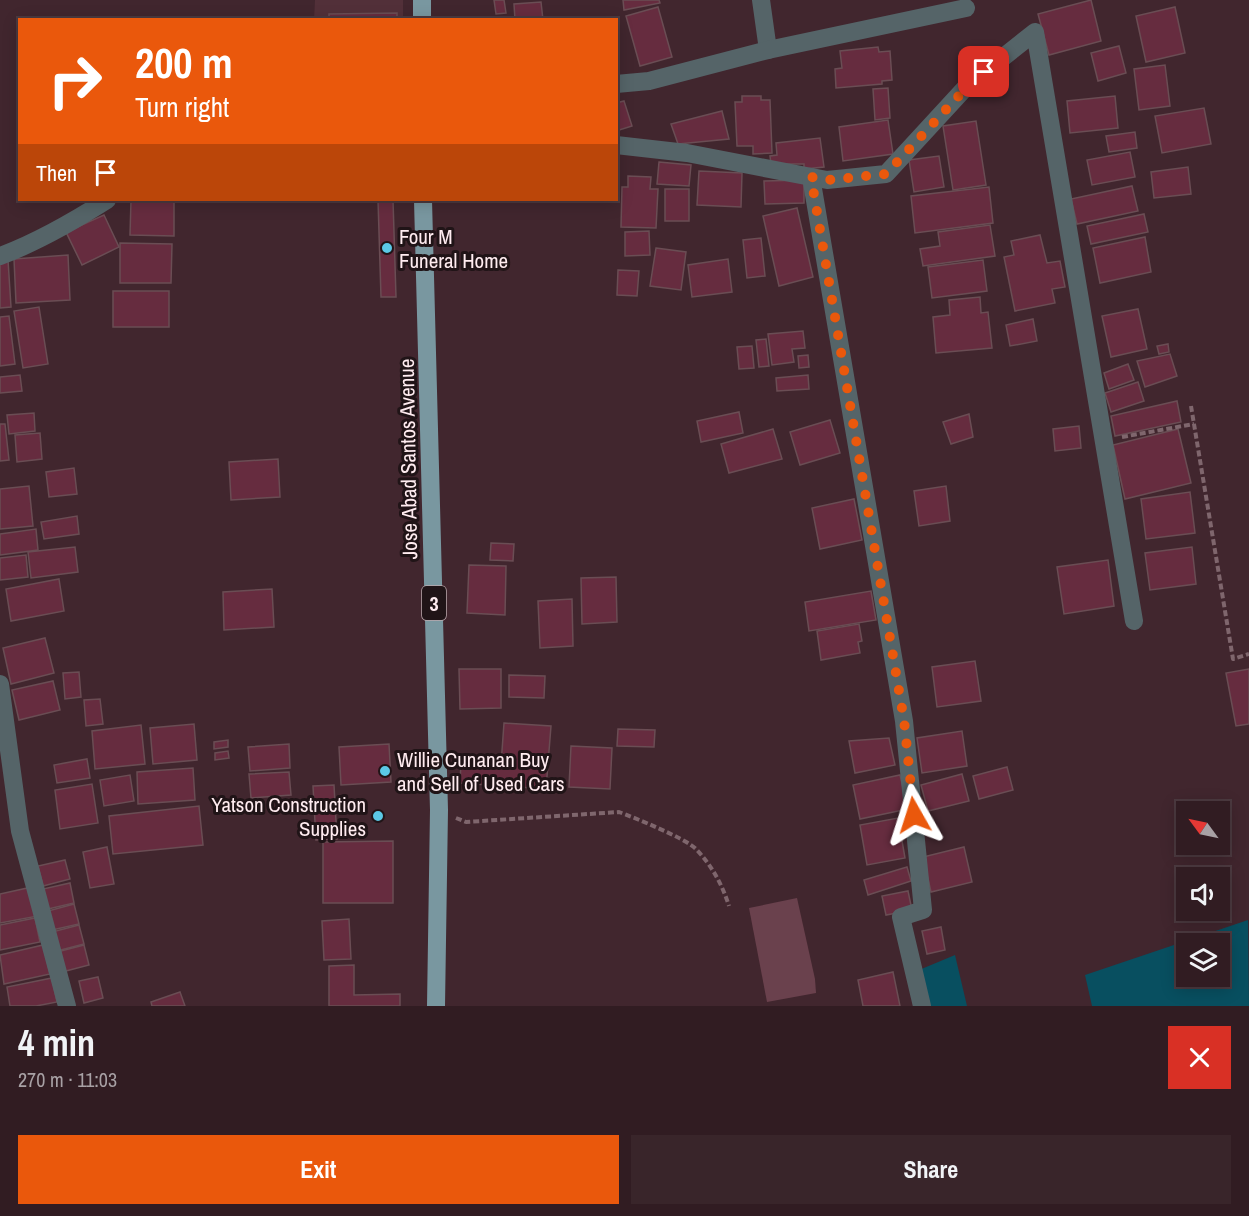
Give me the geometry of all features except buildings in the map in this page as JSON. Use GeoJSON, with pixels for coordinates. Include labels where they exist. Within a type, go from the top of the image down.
{"type":"FeatureCollection","features":[{"type":"Feature","properties":{"kind":"main road"},"geometry":{"type":"LineString","coordinates":[[422,0],[422,18]]}},
{"type":"Feature","properties":{"kind":"main road","name":"Jose Abad Santos Avenue"},"geometry":{"type":"LineString","coordinates":[[423,201],[439,810],[436,1006]]}},
{"type":"Feature","properties":{"kind":"street"},"geometry":{"type":"LineString","coordinates":[[761,0],[768,50]]}},
{"type":"Feature","properties":{"kind":"street"},"geometry":{"type":"LineString","coordinates":[[618,84],[649,81],[768,50],[966,8]]}},
{"type":"Feature","properties":{"kind":"street"},"geometry":{"type":"LineString","coordinates":[[618,145],[687,153],[828,180],[886,174],[968,86],[1035,32],[1134,621]]}},
{"type":"Feature","properties":{"kind":"street"},"geometry":{"type":"LineString","coordinates":[[811,177],[904,720],[923,910],[901,917],[922,1006]]}},
{"type":"Feature","properties":{"kind":"street"},"geometry":{"type":"LineString","coordinates":[[0,256],[76,219],[105,201]]}},
{"type":"Feature","properties":{"kind":"street"},"geometry":{"type":"LineString","coordinates":[[0,684],[20,831],[68,1006]]}},
{"type":"Feature","properties":{"kind":"path"},"geometry":{"type":"LineString","coordinates":[[1191,405],[1233,659],[1249,654]]}},
{"type":"Feature","properties":{"kind":"path"},"geometry":{"type":"LineString","coordinates":[[1104,441],[1194,424]]}},
{"type":"Feature","properties":{"kind":"path"},"geometry":{"type":"LineString","coordinates":[[439,810],[466,822],[619,812],[639,819],[694,847],[721,883],[729,906]]}},
{"type":"Feature","properties":{"kind":"shaded area"},"geometry":{"type":"Polygon","coordinates":[[[315,0],[403,0],[403,18],[314,18],[315,0]]]}},
{"type":"Feature","properties":{"kind":"shaded area"},"geometry":{"type":"Polygon","coordinates":[[[797,898],[816,993],[767,1002],[749,908],[797,898]]]}},
{"type":"Feature","properties":{"kind":"water"},"geometry":{"type":"Polygon","coordinates":[[[1248,920],[1249,1006],[1092,1006],[1085,975],[1176,944],[1176,987],[1230,987],[1230,933],[1209,933],[1248,920]]]}},
{"type":"Feature","properties":{"kind":"water"},"geometry":{"type":"Polygon","coordinates":[[[955,955],[967,1006],[930,1006],[919,970],[955,955]]]}},
{"type":"Feature","properties":{"kind":"place","name":"Four M Funeral Home"},"geometry":{"type":"Point","coordinates":[387,248]}},
{"type":"Feature","properties":{"kind":"place","name":"Willie Cunanan Buy and Sell of Used Cars"},"geometry":{"type":"Point","coordinates":[385,771]}},
{"type":"Feature","properties":{"kind":"place","name":"Yatson Construction Supplies"},"geometry":{"type":"Point","coordinates":[378,816]}},
{"type":"Feature","properties":{"kind":"route"},"geometry":{"type":"LineString","coordinates":[[914,815],[904,720],[811,177],[828,180],[886,174],[968,86],[984,72]]}}]}
